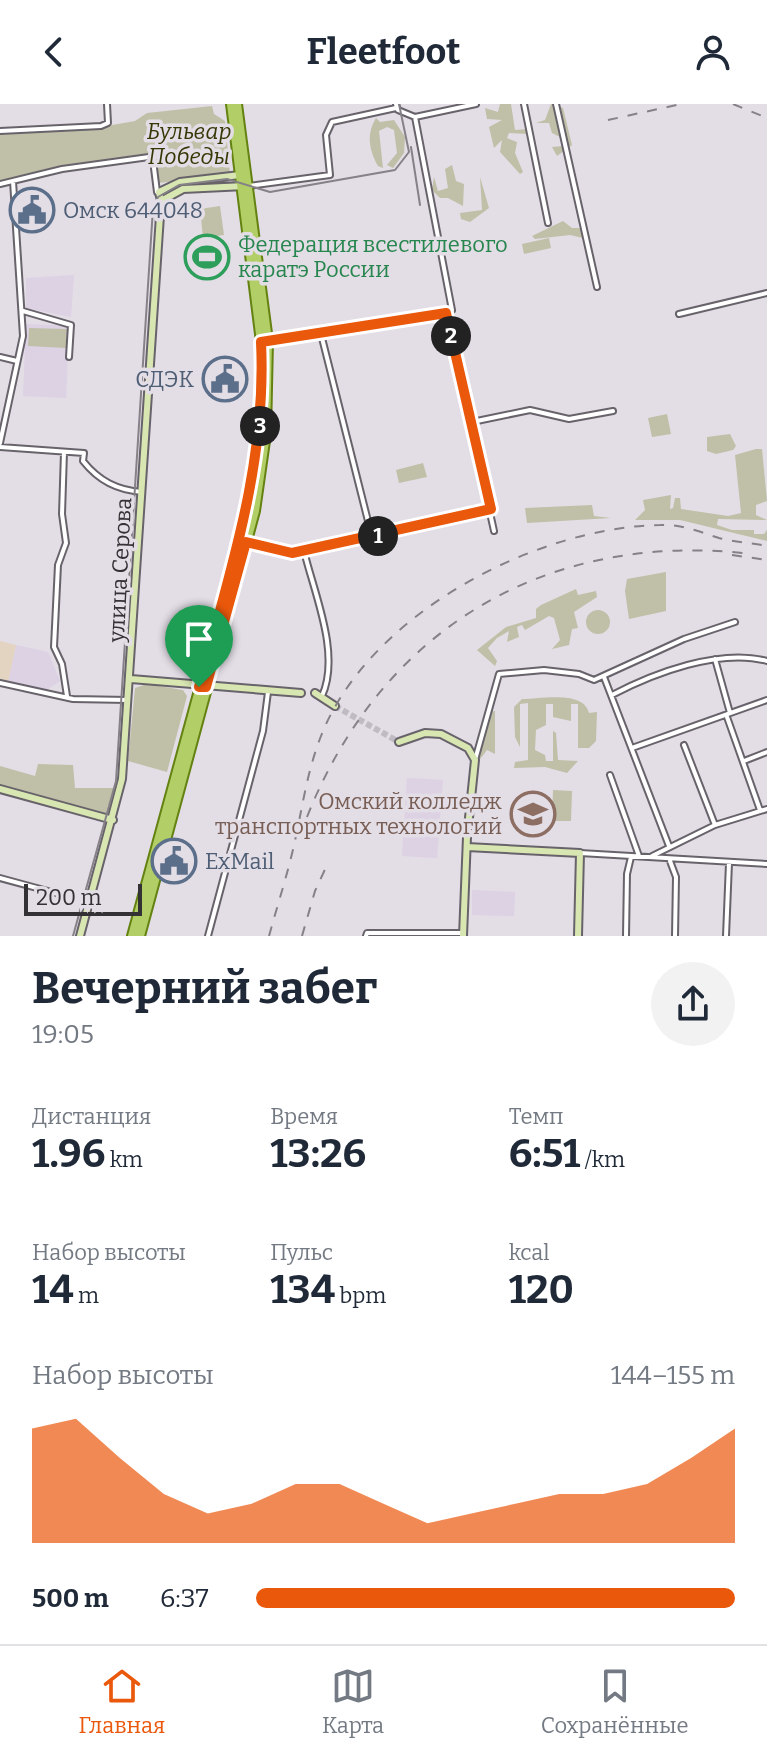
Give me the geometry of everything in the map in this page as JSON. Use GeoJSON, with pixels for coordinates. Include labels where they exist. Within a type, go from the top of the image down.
{"type":"FeatureCollection","features":[{"type":"Feature","properties":{"kind":"main road"},"geometry":{"type":"LineString","coordinates":[[231,104],[240,175],[245,186]]}},
{"type":"Feature","properties":{"kind":"main road"},"geometry":{"type":"LineString","coordinates":[[132,936],[255,511],[264,447],[265,342],[237,104]]}},
{"type":"Feature","properties":{"kind":"main road"},"geometry":{"type":"LineString","coordinates":[[203,687],[251,493],[261,418],[265,342]]}},
{"type":"Feature","properties":{"kind":"main road"},"geometry":{"type":"LineString","coordinates":[[140,936],[170,808]]}},
{"type":"Feature","properties":{"kind":"street"},"geometry":{"type":"LineString","coordinates":[[0,131],[97,126],[108,123],[107,104]]}},
{"type":"Feature","properties":{"kind":"street"},"geometry":{"type":"LineString","coordinates":[[159,198],[183,189],[245,186],[330,175],[326,135],[332,122],[396,106],[415,117],[476,104]]}},
{"type":"Feature","properties":{"kind":"street"},"geometry":{"type":"LineString","coordinates":[[524,104],[548,223]]}},
{"type":"Feature","properties":{"kind":"street"},"geometry":{"type":"LineString","coordinates":[[556,104],[597,287]]}},
{"type":"Feature","properties":{"kind":"street"},"geometry":{"type":"LineString","coordinates":[[265,342],[452,310],[415,117]]}},
{"type":"Feature","properties":{"kind":"street"},"geometry":{"type":"LineString","coordinates":[[0,184],[76,166],[152,158],[159,198]]}},
{"type":"Feature","properties":{"kind":"street"},"geometry":{"type":"LineString","coordinates":[[159,198],[180,182],[240,175]]}},
{"type":"Feature","properties":{"kind":"street"},"geometry":{"type":"LineString","coordinates":[[13,181],[23,311],[18,361],[0,445],[84,453],[83,461],[91,470],[118,488],[142,492]]}},
{"type":"Feature","properties":{"kind":"street","name":"улица Серова"},"geometry":{"type":"LineString","coordinates":[[80,936],[121,790],[131,679],[159,198]]}},
{"type":"Feature","properties":{"kind":"street"},"geometry":{"type":"LineString","coordinates":[[679,314],[767,293]]}},
{"type":"Feature","properties":{"kind":"street"},"geometry":{"type":"LineString","coordinates":[[23,311],[71,325],[69,357]]}},
{"type":"Feature","properties":{"kind":"street"},"geometry":{"type":"LineString","coordinates":[[446,313],[494,531]]}},
{"type":"Feature","properties":{"kind":"street"},"geometry":{"type":"LineString","coordinates":[[321,333],[372,537]]}},
{"type":"Feature","properties":{"kind":"street"},"geometry":{"type":"LineString","coordinates":[[0,357],[18,361]]}},
{"type":"Feature","properties":{"kind":"street"},"geometry":{"type":"LineString","coordinates":[[472,422],[530,410],[569,419],[613,411]]}},
{"type":"Feature","properties":{"kind":"street"},"geometry":{"type":"LineString","coordinates":[[64,452],[62,514],[66,543],[58,565],[54,647],[62,664],[67,696]]}},
{"type":"Feature","properties":{"kind":"street"},"geometry":{"type":"LineString","coordinates":[[246,542],[287,553],[304,551],[491,509]]}},
{"type":"Feature","properties":{"kind":"street"},"geometry":{"type":"LineString","coordinates":[[304,551],[327,654],[328,680],[318,695],[335,706]]}},
{"type":"Feature","properties":{"kind":"street"},"geometry":{"type":"LineString","coordinates":[[366,936],[367,933],[464,934],[467,847],[475,760],[497,677],[504,672],[544,670],[579,674],[587,680],[604,677],[684,639],[735,622]]}},
{"type":"Feature","properties":{"kind":"street"},"geometry":{"type":"LineString","coordinates":[[612,695],[715,659],[745,656],[767,661]]}},
{"type":"Feature","properties":{"kind":"street"},"geometry":{"type":"LineString","coordinates":[[715,659],[728,715],[760,810]]}},
{"type":"Feature","properties":{"kind":"street"},"geometry":{"type":"LineString","coordinates":[[604,677],[669,846]]}},
{"type":"Feature","properties":{"kind":"street"},"geometry":{"type":"LineString","coordinates":[[131,679],[301,693]]}},
{"type":"Feature","properties":{"kind":"street"},"geometry":{"type":"LineString","coordinates":[[0,683],[67,696],[129,700]]}},
{"type":"Feature","properties":{"kind":"street"},"geometry":{"type":"LineString","coordinates":[[208,936],[263,731],[268,692]]}},
{"type":"Feature","properties":{"kind":"street"},"geometry":{"type":"LineString","coordinates":[[632,748],[678,729],[767,700]]}},
{"type":"Feature","properties":{"kind":"street"},"geometry":{"type":"LineString","coordinates":[[399,742],[425,733],[441,734],[468,748],[475,760]]}},
{"type":"Feature","properties":{"kind":"street"},"geometry":{"type":"LineString","coordinates":[[684,745],[715,825]]}},
{"type":"Feature","properties":{"kind":"street"},"geometry":{"type":"LineString","coordinates":[[744,761],[767,752]]}},
{"type":"Feature","properties":{"kind":"street"},"geometry":{"type":"LineString","coordinates":[[610,775],[640,857]]}},
{"type":"Feature","properties":{"kind":"street"},"geometry":{"type":"LineString","coordinates":[[0,789],[113,820]]}},
{"type":"Feature","properties":{"kind":"street"},"geometry":{"type":"LineString","coordinates":[[650,857],[715,825],[767,809]]}},
{"type":"Feature","properties":{"kind":"street"},"geometry":{"type":"LineString","coordinates":[[467,847],[650,857],[670,861],[767,864]]}},
{"type":"Feature","properties":{"kind":"street"},"geometry":{"type":"LineString","coordinates":[[578,936],[580,853]]}},
{"type":"Feature","properties":{"kind":"street"},"geometry":{"type":"LineString","coordinates":[[626,936],[627,874],[631,857]]}},
{"type":"Feature","properties":{"kind":"street"},"geometry":{"type":"LineString","coordinates":[[670,861],[676,877],[675,936]]}},
{"type":"Feature","properties":{"kind":"street"},"geometry":{"type":"LineString","coordinates":[[726,936],[729,863]]}},
{"type":"Feature","properties":{"kind":"street"},"geometry":{"type":"LineString","coordinates":[[0,878],[59,894]]}},
{"type":"Feature","properties":{"kind":"shaded area"},"geometry":{"type":"Polygon","coordinates":[[[74,275],[71,317],[26,308],[26,278],[74,275]]]}},
{"type":"Feature","properties":{"kind":"shaded area"},"geometry":{"type":"Polygon","coordinates":[[[26,324],[69,326],[66,398],[23,396],[26,324]]]}},
{"type":"Feature","properties":{"kind":"shaded area"},"geometry":{"type":"Polygon","coordinates":[[[0,641],[16,645],[8,682],[0,680],[0,641]]]}},
{"type":"Feature","properties":{"kind":"shaded area"},"geometry":{"type":"Polygon","coordinates":[[[16,645],[48,652],[60,681],[45,691],[8,682],[16,645]]]}},
{"type":"Feature","properties":{"kind":"shaded area"},"geometry":{"type":"Polygon","coordinates":[[[407,778],[443,780],[437,858],[402,856],[407,778]]]}},
{"type":"Feature","properties":{"kind":"shaded area"},"geometry":{"type":"Polygon","coordinates":[[[472,890],[515,892],[514,916],[472,915],[472,890]]]}},
{"type":"Feature","properties":{"kind":"green space"},"geometry":{"type":"Polygon","coordinates":[[[500,104],[511,104],[515,130],[527,129],[527,134],[509,133],[507,138],[517,142],[515,153],[523,172],[520,174],[500,152],[502,140],[494,148],[489,127],[502,120],[487,119],[485,108],[498,112],[500,104]]]}},
{"type":"Feature","properties":{"kind":"green space"},"geometry":{"type":"Polygon","coordinates":[[[551,104],[563,108],[572,145],[557,156],[552,147],[563,146],[560,137],[552,133],[549,123],[536,123],[545,120],[551,104]]]}},
{"type":"Feature","properties":{"kind":"green space","name":"Бульвар Победы"},"geometry":{"type":"Polygon","coordinates":[[[212,106],[214,114],[225,121],[230,174],[159,183],[156,158],[150,154],[58,166],[0,181],[0,132],[95,128],[135,121],[147,113],[212,106]]]}},
{"type":"Feature","properties":{"kind":"green space"},"geometry":{"type":"Polygon","coordinates":[[[376,118],[380,122],[394,120],[405,137],[404,153],[393,168],[387,165],[397,153],[394,130],[387,127],[379,131],[383,168],[378,166],[372,154],[370,136],[376,118]]]}},
{"type":"Feature","properties":{"kind":"green space"},"geometry":{"type":"Polygon","coordinates":[[[452,165],[456,181],[464,184],[463,206],[448,198],[440,198],[432,190],[434,177],[438,191],[448,188],[445,169],[452,165]]]}},
{"type":"Feature","properties":{"kind":"green space"},"geometry":{"type":"Polygon","coordinates":[[[480,177],[489,208],[470,222],[461,219],[460,213],[482,210],[480,177]]]}},
{"type":"Feature","properties":{"kind":"green space"},"geometry":{"type":"Polygon","coordinates":[[[220,206],[224,235],[203,238],[200,209],[220,206]]]}},
{"type":"Feature","properties":{"kind":"green space"},"geometry":{"type":"Polygon","coordinates":[[[563,221],[572,228],[582,228],[583,238],[570,235],[535,239],[532,236],[563,221]]]}},
{"type":"Feature","properties":{"kind":"green space"},"geometry":{"type":"Polygon","coordinates":[[[549,238],[551,248],[524,254],[522,244],[549,238]]]}},
{"type":"Feature","properties":{"kind":"green space"},"geometry":{"type":"Polygon","coordinates":[[[29,328],[67,329],[66,348],[28,346],[29,328]]]}},
{"type":"Feature","properties":{"kind":"green space"},"geometry":{"type":"Polygon","coordinates":[[[667,414],[671,434],[652,437],[648,418],[667,414]]]}},
{"type":"Feature","properties":{"kind":"green space"},"geometry":{"type":"Polygon","coordinates":[[[730,434],[736,446],[733,450],[716,454],[707,451],[707,437],[730,434]]]}},
{"type":"Feature","properties":{"kind":"green space"},"geometry":{"type":"Polygon","coordinates":[[[762,449],[767,501],[756,505],[756,515],[767,520],[718,519],[717,525],[732,530],[754,530],[754,534],[764,534],[767,530],[767,541],[680,520],[635,520],[645,510],[643,500],[671,495],[670,509],[675,498],[680,498],[681,509],[728,516],[741,513],[735,455],[762,449]]]}},
{"type":"Feature","properties":{"kind":"green space"},"geometry":{"type":"Polygon","coordinates":[[[423,463],[427,477],[399,483],[396,470],[423,463]]]}},
{"type":"Feature","properties":{"kind":"green space"},"geometry":{"type":"Polygon","coordinates":[[[592,505],[594,516],[611,518],[527,523],[525,508],[592,505]]]}},
{"type":"Feature","properties":{"kind":"green space"},"geometry":{"type":"Polygon","coordinates":[[[666,572],[666,611],[629,619],[625,591],[627,579],[666,572]]]}},
{"type":"Feature","properties":{"kind":"green space"},"geometry":{"type":"Polygon","coordinates":[[[576,589],[578,595],[596,591],[597,597],[574,612],[578,628],[572,629],[569,645],[552,649],[560,640],[554,618],[549,616],[525,630],[522,625],[517,627],[519,637],[507,642],[509,631],[497,638],[488,648],[497,661],[495,666],[477,650],[506,627],[536,618],[536,609],[541,605],[576,589]]]}},
{"type":"Feature","properties":{"kind":"green space"},"geometry":{"type":"Polygon","coordinates":[[[598,610],[607,613],[610,622],[607,631],[598,634],[589,631],[586,622],[589,613],[598,610]]]}},
{"type":"Feature","properties":{"kind":"green space"},"geometry":{"type":"Polygon","coordinates":[[[147,684],[183,690],[187,696],[167,772],[128,761],[135,688],[147,684]]]}},
{"type":"Feature","properties":{"kind":"green space"},"geometry":{"type":"Polygon","coordinates":[[[570,698],[579,701],[589,713],[597,712],[596,741],[589,748],[578,748],[578,704],[571,704],[571,721],[553,717],[553,704],[546,704],[546,725],[536,730],[535,750],[545,755],[546,761],[553,761],[553,731],[556,733],[558,760],[578,761],[567,773],[545,767],[514,768],[515,762],[528,760],[528,703],[520,704],[520,747],[515,737],[514,707],[522,699],[570,698]]]}},
{"type":"Feature","properties":{"kind":"green space"},"geometry":{"type":"Polygon","coordinates":[[[495,711],[495,754],[487,750],[478,762],[489,712],[495,711]]]}},
{"type":"Feature","properties":{"kind":"green space"},"geometry":{"type":"Polygon","coordinates":[[[38,764],[73,765],[75,788],[118,788],[114,805],[107,806],[113,808],[111,816],[0,788],[0,766],[35,776],[38,764]]]}},
{"type":"Feature","properties":{"kind":"green space"},"geometry":{"type":"Polygon","coordinates":[[[553,790],[572,791],[571,821],[552,821],[553,790]]]}},
{"type":"Feature","properties":{"kind":"tunnel"},"geometry":{"type":"LineString","coordinates":[[335,706],[399,742]]}},
{"type":"Feature","properties":{"kind":"tram line"},"geometry":{"type":"LineString","coordinates":[[73,936],[116,781],[153,208],[158,197],[179,185],[227,179],[270,192],[395,170],[409,152],[399,104]]}},
{"type":"Feature","properties":{"kind":"tram line"},"geometry":{"type":"LineString","coordinates":[[411,147],[420,205]]}},
{"type":"Feature","properties":{"kind":"railway"},"geometry":{"type":"LineString","coordinates":[[608,120],[681,104]]}},
{"type":"Feature","properties":{"kind":"railway"},"geometry":{"type":"LineString","coordinates":[[733,104],[767,118]]}},
{"type":"Feature","properties":{"kind":"railway"},"geometry":{"type":"LineString","coordinates":[[269,936],[321,736],[344,692],[376,652],[416,617],[461,586],[510,561],[561,542],[611,530],[675,526],[767,546]]}},
{"type":"Feature","properties":{"kind":"railway"},"geometry":{"type":"LineString","coordinates":[[307,817],[339,751],[378,694],[425,646],[478,607],[537,578],[601,560],[670,551],[743,553]]}},
{"type":"Feature","properties":{"kind":"railway"},"geometry":{"type":"LineString","coordinates":[[732,555],[767,560]]}},
{"type":"Feature","properties":{"kind":"railway"},"geometry":{"type":"LineString","coordinates":[[302,936],[315,891],[327,865]]}},
{"type":"Feature","properties":{"kind":"place","name":"Омск 644048"},"geometry":{"type":"Point","coordinates":[32,210]}},
{"type":"Feature","properties":{"kind":"place","name":"Федерация всестилевого каратэ России"},"geometry":{"type":"Point","coordinates":[207,257]}},
{"type":"Feature","properties":{"kind":"place","name":"СДЭК"},"geometry":{"type":"Point","coordinates":[225,379]}},
{"type":"Feature","properties":{"kind":"place","name":"Омский колледж транспортных технологий"},"geometry":{"type":"Point","coordinates":[533,814]}},
{"type":"Feature","properties":{"kind":"place","name":"ExMail"},"geometry":{"type":"Point","coordinates":[174,861]}},
{"type":"Feature","properties":{"kind":"route"},"geometry":{"type":"LineString","coordinates":[[446,313],[491,509],[292,553],[246,542],[206,687],[199,687],[242,532],[255,472],[261,418],[261,342],[446,313]]}}]}
